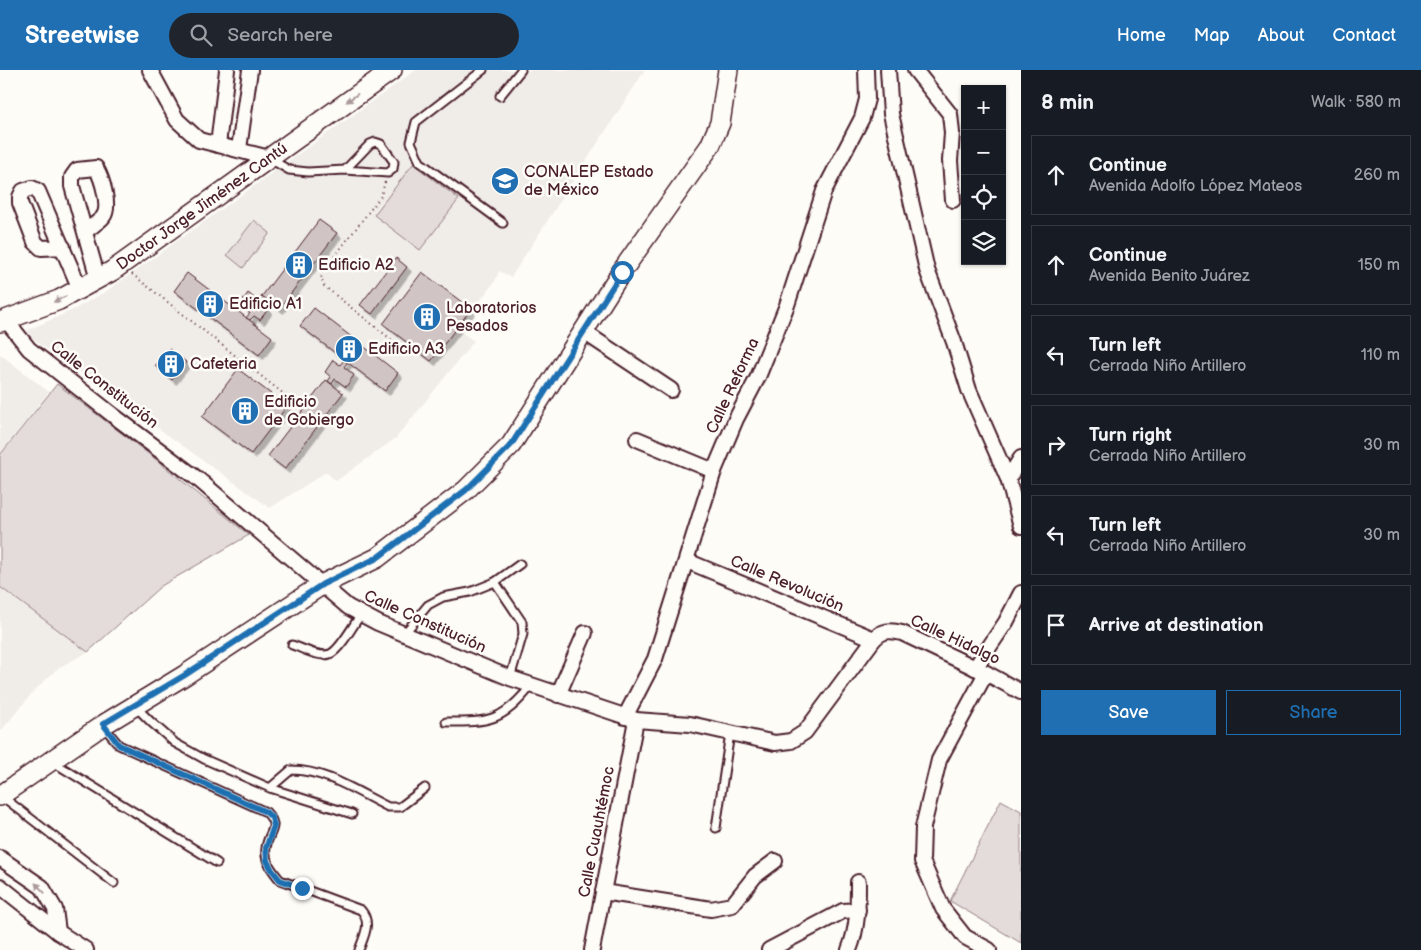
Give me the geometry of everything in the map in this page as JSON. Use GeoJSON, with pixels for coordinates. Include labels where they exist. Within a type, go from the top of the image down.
{"type":"FeatureCollection","features":[{"type":"Feature","properties":{"kind":"street"},"geometry":{"type":"LineString","coordinates":[[150,70],[177,120],[199,140],[269,158]]}},
{"type":"Feature","properties":{"kind":"street"},"geometry":{"type":"LineString","coordinates":[[218,145],[228,70]]}},
{"type":"Feature","properties":{"kind":"street"},"geometry":{"type":"LineString","coordinates":[[239,149],[250,70]]}},
{"type":"Feature","properties":{"kind":"street"},"geometry":{"type":"LineString","coordinates":[[0,796],[103,724],[185,675],[323,584],[377,558],[466,490],[505,452],[622,272],[710,146],[720,123],[728,70]]}},
{"type":"Feature","properties":{"kind":"street","name":"Calle Reforma"},"geometry":{"type":"LineString","coordinates":[[631,719],[655,659],[714,471],[736,419],[758,377],[787,304],[824,191],[862,118],[867,99],[866,70]]}},
{"type":"Feature","properties":{"kind":"street"},"geometry":{"type":"LineString","coordinates":[[888,70],[891,114],[927,270],[954,342],[969,390],[1008,479],[1021,526]]}},
{"type":"Feature","properties":{"kind":"street"},"geometry":{"type":"LineString","coordinates":[[915,70],[950,114],[952,133],[950,161],[953,200]]}},
{"type":"Feature","properties":{"kind":"street","name":"Doctor Jorge Jiménez Cantú"},"geometry":{"type":"LineString","coordinates":[[3,321],[59,300],[98,279],[388,72]]}},
{"type":"Feature","properties":{"kind":"street"},"geometry":{"type":"LineString","coordinates":[[85,232],[98,279]]}},
{"type":"Feature","properties":{"kind":"street"},"geometry":{"type":"LineString","coordinates":[[63,247],[80,289]]}},
{"type":"Feature","properties":{"kind":"street","name":"Calle Constitución"},"geometry":{"type":"LineString","coordinates":[[3,321],[29,348],[114,416],[200,480],[323,584],[348,608],[404,634],[531,686],[631,719],[690,724],[775,743],[791,740],[805,732],[874,639]]}},
{"type":"Feature","properties":{"kind":"street"},"geometry":{"type":"LineString","coordinates":[[584,332],[671,390]]}},
{"type":"Feature","properties":{"kind":"street"},"geometry":{"type":"LineString","coordinates":[[637,439],[714,471]]}},
{"type":"Feature","properties":{"kind":"street"},"geometry":{"type":"LineString","coordinates":[[1008,479],[1021,458]]}},
{"type":"Feature","properties":{"kind":"street","name":"Calle Revolución"},"geometry":{"type":"LineString","coordinates":[[687,561],[874,639]]}},
{"type":"Feature","properties":{"kind":"street"},"geometry":{"type":"LineString","coordinates":[[989,950],[965,937],[943,908],[922,861],[923,828],[939,760],[980,670],[1021,593]]}},
{"type":"Feature","properties":{"kind":"street","name":"Calle Hidalgo"},"geometry":{"type":"LineString","coordinates":[[874,639],[880,633],[891,631],[902,633],[1021,692]]}},
{"type":"Feature","properties":{"kind":"street"},"geometry":{"type":"LineString","coordinates":[[558,695],[585,633]]}},
{"type":"Feature","properties":{"kind":"street","name":"Calle Cuauhtémoc"},"geometry":{"type":"LineString","coordinates":[[592,950],[631,719]]}},
{"type":"Feature","properties":{"kind":"street"},"geometry":{"type":"LineString","coordinates":[[0,858],[42,887],[55,909],[58,932]]}},
{"type":"Feature","properties":{"kind":"street"},"geometry":{"type":"LineString","coordinates":[[603,892],[711,909],[732,906],[755,876],[775,860]]}},
{"type":"Feature","properties":{"kind":"street"},"geometry":{"type":"LineString","coordinates":[[850,950],[855,936],[858,910],[858,882]]}},
{"type":"Feature","properties":{"kind":"street"},"geometry":{"type":"LineString","coordinates":[[0,886],[58,932],[86,950]]}},
{"type":"Feature","properties":{"kind":"street"},"geometry":{"type":"LineString","coordinates":[[769,950],[843,911],[858,910]]}},
{"type":"Feature","properties":{"kind":"lane"},"geometry":{"type":"LineString","coordinates":[[483,70],[416,122],[411,142],[420,162],[503,223]]}},
{"type":"Feature","properties":{"kind":"lane"},"geometry":{"type":"LineString","coordinates":[[500,96],[521,70]]}},
{"type":"Feature","properties":{"kind":"lane"},"geometry":{"type":"LineString","coordinates":[[269,158],[289,170],[308,172],[345,170],[388,173],[393,169],[394,162],[380,144],[375,142],[370,144],[345,170]]}},
{"type":"Feature","properties":{"kind":"lane"},"geometry":{"type":"LineString","coordinates":[[404,634],[428,605],[443,597],[470,592],[495,582],[520,564]]}},
{"type":"Feature","properties":{"kind":"lane"},"geometry":{"type":"LineString","coordinates":[[495,582],[522,622],[523,634],[510,678]]}},
{"type":"Feature","properties":{"kind":"lane"},"geometry":{"type":"LineString","coordinates":[[292,645],[319,654],[329,654],[336,650],[361,614]]}},
{"type":"Feature","properties":{"kind":"lane"},"geometry":{"type":"LineString","coordinates":[[446,722],[480,722],[502,715],[522,698],[531,686]]}},
{"type":"Feature","properties":{"kind":"lane"},"geometry":{"type":"LineString","coordinates":[[135,705],[175,743],[204,759],[270,788],[352,814]]}},
{"type":"Feature","properties":{"kind":"lane"},"geometry":{"type":"LineString","coordinates":[[103,724],[119,745],[266,812],[272,818],[274,826],[266,848],[267,861],[272,870],[280,880],[361,910],[366,916],[367,929],[359,950]]}},
{"type":"Feature","properties":{"kind":"lane"},"geometry":{"type":"LineString","coordinates":[[716,828],[730,733]]}},
{"type":"Feature","properties":{"kind":"lane"},"geometry":{"type":"LineString","coordinates":[[51,761],[217,863]]}},
{"type":"Feature","properties":{"kind":"lane"},"geometry":{"type":"LineString","coordinates":[[270,788],[290,770],[305,770],[320,774],[388,807],[400,807],[425,788]]}},
{"type":"Feature","properties":{"kind":"lane"},"geometry":{"type":"LineString","coordinates":[[0,796],[114,884]]}},
{"type":"Feature","properties":{"kind":"path"},"geometry":{"type":"LineString","coordinates":[[388,173],[381,196],[324,270],[321,278],[324,286],[412,356]]}},
{"type":"Feature","properties":{"kind":"path"},"geometry":{"type":"LineString","coordinates":[[121,264],[299,406]]}},
{"type":"Feature","properties":{"kind":"shaded area"},"geometry":{"type":"Polygon","coordinates":[[[416,70],[645,70],[511,277],[499,271],[495,281],[458,330],[474,341],[396,438],[336,481],[326,472],[270,508],[33,339],[28,332],[28,330],[73,310],[105,292],[416,70]]]}},
{"type":"Feature","properties":{"kind":"shaded area"},"geometry":{"type":"Polygon","coordinates":[[[413,164],[459,199],[420,250],[374,215],[413,164]]]}},
{"type":"Feature","properties":{"kind":"shaded area"},"geometry":{"type":"Polygon","coordinates":[[[254,220],[270,233],[243,268],[227,255],[254,220]]]}},
{"type":"Feature","properties":{"kind":"shaded area"},"geometry":{"type":"Polygon","coordinates":[[[0,354],[49,392],[0,454],[0,354]]]}},
{"type":"Feature","properties":{"kind":"shaded area"},"geometry":{"type":"Polygon","coordinates":[[[57,384],[154,458],[249,535],[161,586],[88,652],[0,587],[0,455],[57,384]]]}},
{"type":"Feature","properties":{"kind":"shaded area"},"geometry":{"type":"Polygon","coordinates":[[[0,587],[88,652],[58,668],[34,691],[0,732],[0,587]]]}},
{"type":"Feature","properties":{"kind":"shaded area"},"geometry":{"type":"Polygon","coordinates":[[[1001,800],[1021,811],[1021,943],[950,901],[1001,800]]]}},
{"type":"Feature","properties":{"kind":"building","name":"Edificio A2"},"geometry":{"type":"Polygon","coordinates":[[[319,220],[337,233],[279,309],[262,296],[319,220]]]}},
{"type":"Feature","properties":{"kind":"building"},"geometry":{"type":"Polygon","coordinates":[[[396,258],[407,267],[372,314],[360,305],[396,258]]]}},
{"type":"Feature","properties":{"kind":"building","name":"Laboratorios Pesados"},"geometry":{"type":"Polygon","coordinates":[[[422,272],[471,309],[431,361],[383,324],[422,272]]]}},
{"type":"Feature","properties":{"kind":"building","name":"Edificio A1"},"geometry":{"type":"Polygon","coordinates":[[[187,273],[272,337],[259,355],[174,291],[187,273]]]}},
{"type":"Feature","properties":{"kind":"building"},"geometry":{"type":"Polygon","coordinates":[[[248,293],[258,301],[262,296],[265,299],[262,304],[268,309],[260,320],[254,316],[250,320],[246,318],[250,313],[240,305],[248,293]]]}},
{"type":"Feature","properties":{"kind":"building","name":"Edificio A3"},"geometry":{"type":"Polygon","coordinates":[[[314,308],[398,373],[385,391],[300,326],[314,308]]]}},
{"type":"Feature","properties":{"kind":"building","name":"Cafeteria"},"geometry":{"type":"Polygon","coordinates":[[[169,349],[186,362],[172,380],[155,366],[169,349]]]}},
{"type":"Feature","properties":{"kind":"building"},"geometry":{"type":"Polygon","coordinates":[[[333,360],[340,365],[344,360],[347,363],[344,367],[354,375],[346,387],[335,379],[332,384],[328,381],[331,377],[325,372],[333,360]]]}},
{"type":"Feature","properties":{"kind":"building","name":"Edificio de Gobiergo"},"geometry":{"type":"Polygon","coordinates":[[[238,369],[287,406],[251,454],[202,417],[238,369]]]}},
{"type":"Feature","properties":{"kind":"building"},"geometry":{"type":"Polygon","coordinates":[[[326,380],[343,393],[285,469],[268,456],[326,380]]]}},
{"type":"Feature","properties":{"kind":"place","name":"CONALEP Estado de México"},"geometry":{"type":"Point","coordinates":[505,181]}},
{"type":"Feature","properties":{"kind":"place","name":"Edificio A2"},"geometry":{"type":"Point","coordinates":[299,265]}},
{"type":"Feature","properties":{"kind":"place","name":"Edificio A1"},"geometry":{"type":"Point","coordinates":[210,304]}},
{"type":"Feature","properties":{"kind":"place","name":"Laboratorios Pesados"},"geometry":{"type":"Point","coordinates":[427,317]}},
{"type":"Feature","properties":{"kind":"place","name":"Edificio A3"},"geometry":{"type":"Point","coordinates":[349,349]}},
{"type":"Feature","properties":{"kind":"place","name":"Cafeteria"},"geometry":{"type":"Point","coordinates":[171,364]}},
{"type":"Feature","properties":{"kind":"place","name":"Edificio de Gobiergo"},"geometry":{"type":"Point","coordinates":[245,411]}},
{"type":"Feature","properties":{"kind":"route"},"geometry":{"type":"LineString","coordinates":[[302,888],[280,880],[267,861],[266,848],[274,826],[272,818],[266,812],[119,745],[103,724],[185,675],[323,584],[377,558],[466,490],[511,445],[622,272]]}}]}
